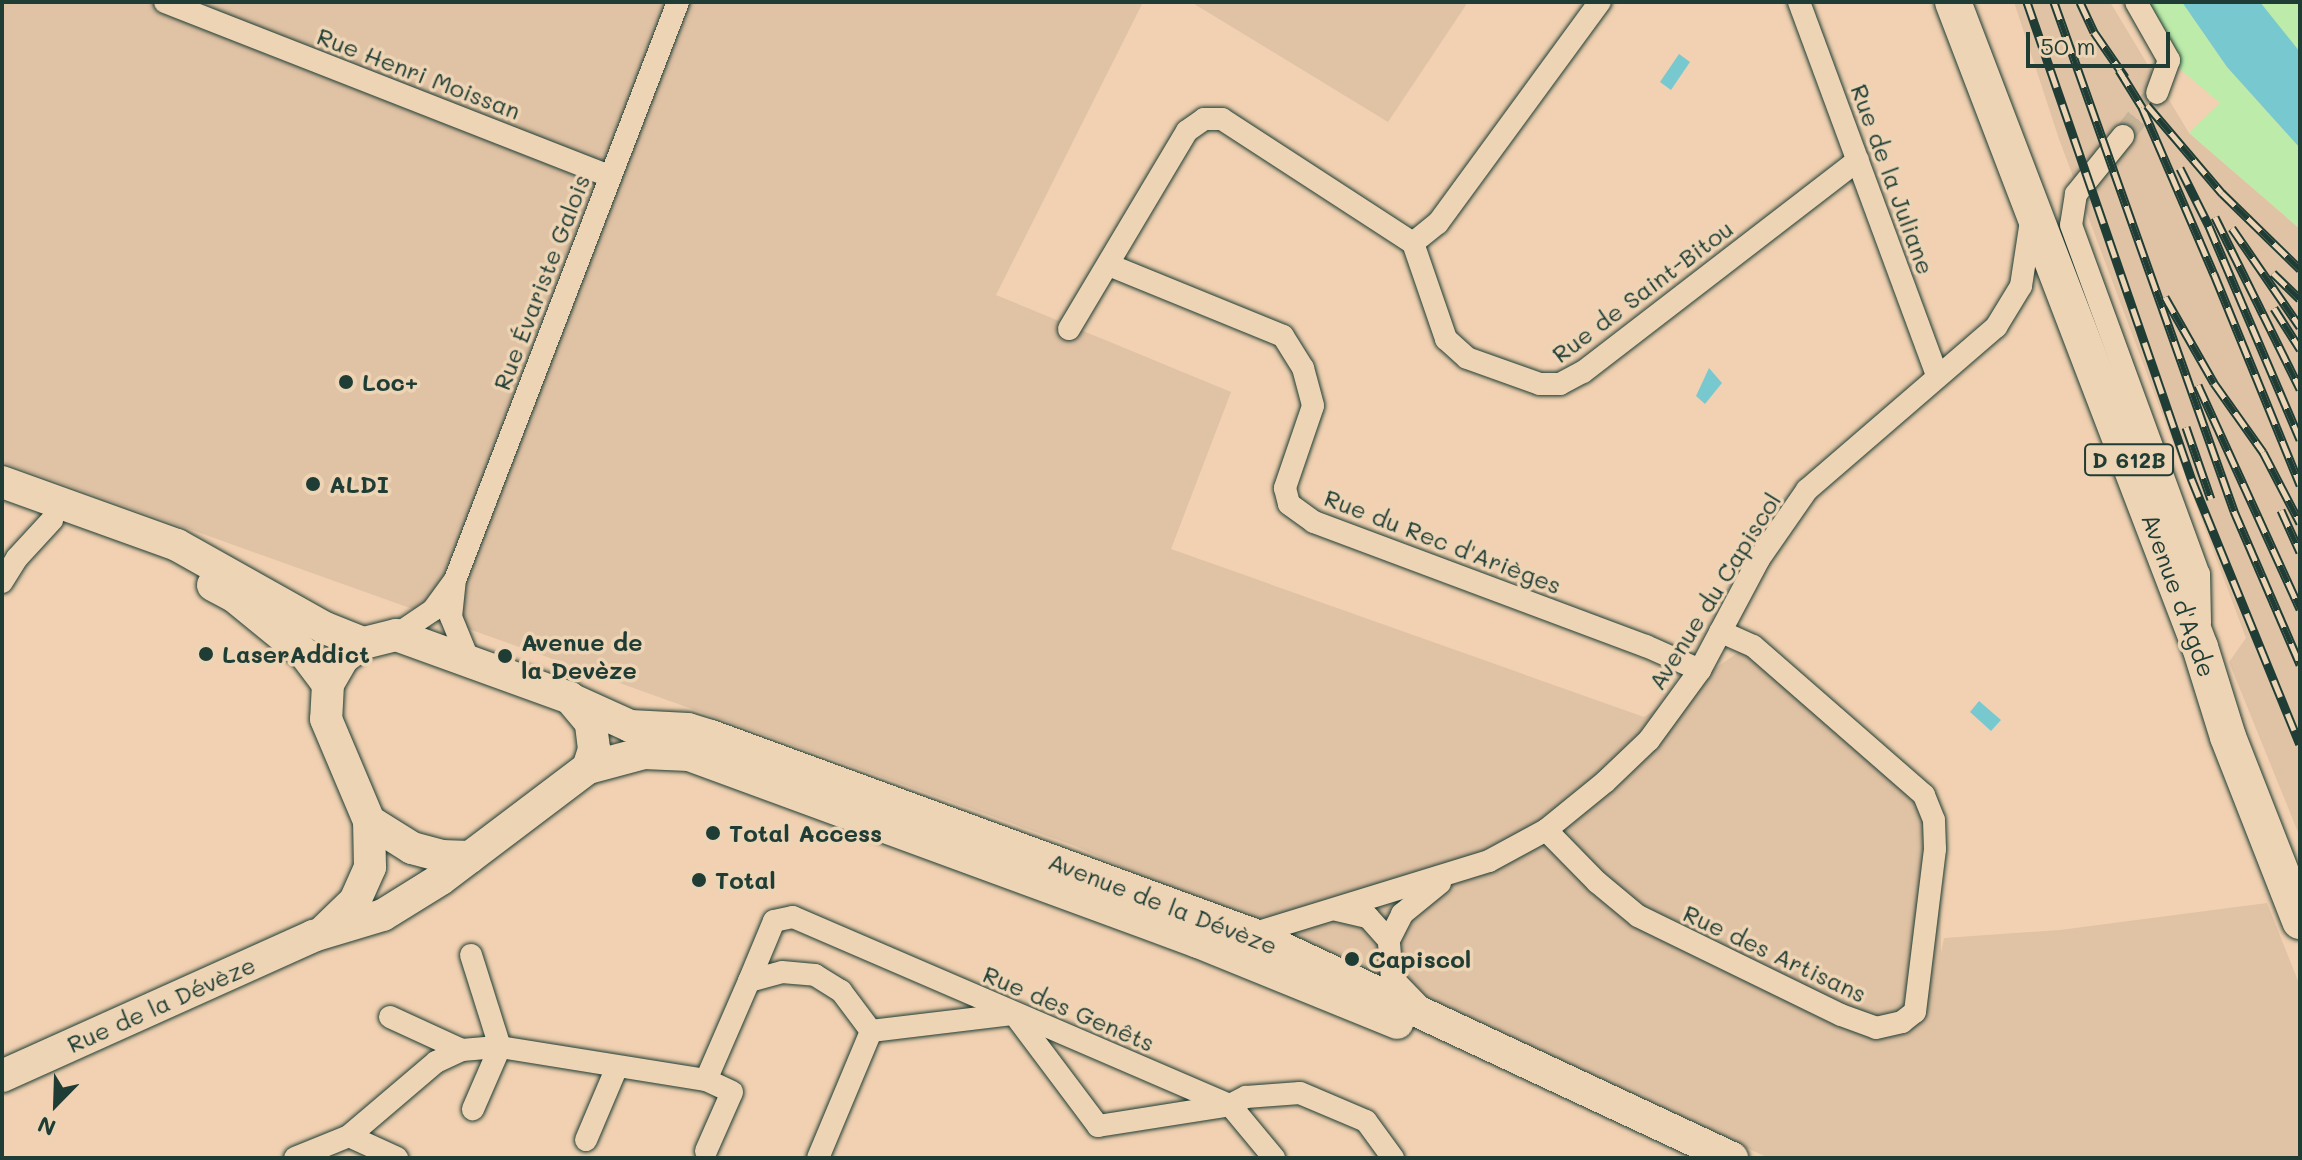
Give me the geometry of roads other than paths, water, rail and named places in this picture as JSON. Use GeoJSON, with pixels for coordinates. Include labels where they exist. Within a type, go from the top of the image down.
{"type":"FeatureCollection","features":[{"type":"Feature","properties":{"kind":"main road","name":"Avenue d'Agde"},"geometry":{"type":"LineString","coordinates":[[1953,2],[2200,647],[2228,737],[2300,921]]}},
{"type":"Feature","properties":{"kind":"main road"},"geometry":{"type":"LineString","coordinates":[[2,482],[177,545],[325,628],[363,643]]}},
{"type":"Feature","properties":{"kind":"main road"},"geometry":{"type":"LineString","coordinates":[[2,502],[167,560],[234,596],[306,655],[328,684]]}},
{"type":"Feature","properties":{"kind":"main road"},"geometry":{"type":"LineString","coordinates":[[396,635],[575,701],[591,723],[594,749],[588,768],[470,857],[441,856],[412,848],[369,821],[326,719],[328,684],[343,658],[363,643],[396,635]]}},
{"type":"Feature","properties":{"kind":"main road","name":"Avenue de la Dévèze"},"geometry":{"type":"LineString","coordinates":[[575,701],[630,726],[688,729],[711,736],[1387,986],[1428,1015],[1726,1156]]}},
{"type":"Feature","properties":{"kind":"main road","name":"Avenue de la Dévèze"},"geometry":{"type":"LineString","coordinates":[[588,768],[654,752],[689,755],[1198,942],[1422,1033],[1681,1158]]}},
{"type":"Feature","properties":{"kind":"main road","name":"Rue de la Dévèze"},"geometry":{"type":"LineString","coordinates":[[321,933],[355,901],[370,867],[369,821]]}},
{"type":"Feature","properties":{"kind":"main road","name":"Rue de la Dévèze"},"geometry":{"type":"LineString","coordinates":[[2,1076],[321,933],[383,915],[470,857]]}},
{"type":"Feature","properties":{"kind":"street","name":"Rue Henri Moissan"},"geometry":{"type":"LineString","coordinates":[[165,2],[609,176]]}},
{"type":"Feature","properties":{"kind":"street","name":"Rue Évariste Galois"},"geometry":{"type":"LineString","coordinates":[[469,661],[451,617],[455,580],[678,2]]}},
{"type":"Feature","properties":{"kind":"street"},"geometry":{"type":"LineString","coordinates":[[1069,329],[1187,131],[1204,119],[1222,119],[1413,243],[1438,223],[1600,2]]}},
{"type":"Feature","properties":{"kind":"street","name":"Rue de la Juliane"},"geometry":{"type":"LineString","coordinates":[[1799,2],[1937,375]]}},
{"type":"Feature","properties":{"kind":"street"},"geometry":{"type":"LineString","coordinates":[[2136,2],[2169,60],[2157,93]]}},
{"type":"Feature","properties":{"kind":"street"},"geometry":{"type":"LineString","coordinates":[[2123,136],[2076,194],[2071,225],[2199,574],[2200,647]]}},
{"type":"Feature","properties":{"kind":"street","name":"Rue de Saint-Bitou"},"geometry":{"type":"LineString","coordinates":[[1413,243],[1446,339],[1467,358],[1540,384],[1560,384],[1583,372],[1858,160]]}},
{"type":"Feature","properties":{"kind":"street","name":"Avenue du Capiscol"},"geometry":{"type":"LineString","coordinates":[[1252,934],[1489,861],[1546,830],[1605,782],[1649,740],[1700,670],[1759,559],[1807,490],[1996,327],[2021,286],[2031,241],[2032,204]]}},
{"type":"Feature","properties":{"kind":"street","name":"Rue du Rec d'Arièges"},"geometry":{"type":"LineString","coordinates":[[1109,265],[1283,336],[1303,368],[1313,406],[1285,488],[1289,504],[1314,522],[1618,635],[1700,670]]}},
{"type":"Feature","properties":{"kind":"street"},"geometry":{"type":"LineString","coordinates":[[2,582],[17,558],[52,520]]}},
{"type":"Feature","properties":{"kind":"street","name":"Rue Évariste Galois"},"geometry":{"type":"LineString","coordinates":[[396,635],[433,610],[455,580]]}},
{"type":"Feature","properties":{"kind":"street","name":"Rue des Artisans"},"geometry":{"type":"LineString","coordinates":[[1546,830],[1628,908],[1666,930],[1841,1015],[1876,1028],[1902,1022],[1915,1012],[1935,849],[1934,820],[1924,795],[1753,646],[1720,631]]}},
{"type":"Feature","properties":{"kind":"street"},"geometry":{"type":"LineString","coordinates":[[1198,942],[1241,949],[1361,1002],[1376,1000],[1387,986],[1389,940],[1402,914],[1426,891],[1458,872]]}},
{"type":"Feature","properties":{"kind":"street"},"geometry":{"type":"LineString","coordinates":[[1336,909],[1368,917],[1389,940]]}},
{"type":"Feature","properties":{"kind":"street","name":"Rue des Genêts"},"geometry":{"type":"LineString","coordinates":[[749,981],[774,921],[793,917],[1230,1105]]}},
{"type":"Feature","properties":{"kind":"street"},"geometry":{"type":"LineString","coordinates":[[471,955],[500,1047],[473,1109]]}},
{"type":"Feature","properties":{"kind":"street"},"geometry":{"type":"LineString","coordinates":[[706,1080],[749,981],[782,972],[815,975],[841,991],[871,1031]]}},
{"type":"Feature","properties":{"kind":"street"},"geometry":{"type":"LineString","coordinates":[[871,1031],[1014,1014],[1098,1126],[1230,1105],[1246,1097],[1300,1093],[1366,1121],[1393,1158]]}},
{"type":"Feature","properties":{"kind":"street"},"geometry":{"type":"LineString","coordinates":[[390,1017],[462,1050]]}},
{"type":"Feature","properties":{"kind":"street"},"geometry":{"type":"LineString","coordinates":[[818,1158],[871,1031]]}},
{"type":"Feature","properties":{"kind":"street"},"geometry":{"type":"LineString","coordinates":[[295,1158],[349,1136],[436,1062],[462,1050],[500,1047],[706,1080],[732,1092],[706,1151]]}},
{"type":"Feature","properties":{"kind":"street"},"geometry":{"type":"LineString","coordinates":[[586,1140],[617,1067]]}},
{"type":"Feature","properties":{"kind":"street"},"geometry":{"type":"LineString","coordinates":[[1230,1105],[1274,1158]]}},
{"type":"Feature","properties":{"kind":"street"},"geometry":{"type":"LineString","coordinates":[[349,1136],[397,1158]]}},
{"type":"Feature","properties":{"kind":"water"},"geometry":{"type":"Polygon","coordinates":[[[2182,2],[2260,2],[2300,52],[2300,148],[2227,67],[2182,2]]]}},
{"type":"Feature","properties":{"kind":"water"},"geometry":{"type":"Polygon","coordinates":[[[1679,54],[1690,62],[1671,90],[1660,82],[1679,54]]]}},
{"type":"Feature","properties":{"kind":"water"},"geometry":{"type":"Polygon","coordinates":[[[1709,368],[1722,383],[1705,404],[1696,396],[1709,368]]]}},
{"type":"Feature","properties":{"kind":"water"},"geometry":{"type":"Polygon","coordinates":[[[1979,701],[2001,720],[1991,731],[1970,712],[1979,701]]]}},
{"type":"Feature","properties":{"kind":"tunnel"},"geometry":{"type":"LineString","coordinates":[[2123,136],[2157,93]]}},
{"type":"Feature","properties":{"kind":"railway"},"geometry":{"type":"LineString","coordinates":[[2027,2],[2192,480],[2300,744]]}},
{"type":"Feature","properties":{"kind":"railway"},"geometry":{"type":"LineString","coordinates":[[2054,2],[2234,511],[2300,664]]}},
{"type":"Feature","properties":{"kind":"railway"},"geometry":{"type":"LineString","coordinates":[[2080,2],[2094,32],[2125,77]]}},
{"type":"Feature","properties":{"kind":"railway"},"geometry":{"type":"LineString","coordinates":[[2119,70],[2142,107],[2300,485]]}},
{"type":"Feature","properties":{"kind":"railway"},"geometry":{"type":"LineString","coordinates":[[2147,105],[2222,193],[2300,269]]}},
{"type":"Feature","properties":{"kind":"railway"},"geometry":{"type":"LineString","coordinates":[[2180,168],[2209,226],[2300,439]]}},
{"type":"Feature","properties":{"kind":"railway"},"geometry":{"type":"LineString","coordinates":[[2215,217],[2300,389]]}},
{"type":"Feature","properties":{"kind":"railway"},"geometry":{"type":"LineString","coordinates":[[2232,228],[2300,327]]}},
{"type":"Feature","properties":{"kind":"railway"},"geometry":{"type":"LineString","coordinates":[[2273,273],[2300,299]]}},
{"type":"Feature","properties":{"kind":"railway"},"geometry":{"type":"LineString","coordinates":[[2165,297],[2214,383],[2263,452],[2300,523]]}},
{"type":"Feature","properties":{"kind":"railway"},"geometry":{"type":"LineString","coordinates":[[2274,308],[2300,349]]}},
{"type":"Feature","properties":{"kind":"railway"},"geometry":{"type":"LineString","coordinates":[[2198,385],[2300,609]]}},
{"type":"Feature","properties":{"kind":"railway"},"geometry":{"type":"LineString","coordinates":[[2186,427],[2211,499]]}},
{"type":"Feature","properties":{"kind":"railway"},"geometry":{"type":"LineString","coordinates":[[2281,510],[2300,552]]}},
{"type":"Feature","properties":{"kind":"place","name":"Loc+"},"geometry":{"type":"Point","coordinates":[346,382]}},
{"type":"Feature","properties":{"kind":"place","name":"ALDI"},"geometry":{"type":"Point","coordinates":[313,484]}},
{"type":"Feature","properties":{"kind":"place","name":"LaserAddict"},"geometry":{"type":"Point","coordinates":[206,654]}},
{"type":"Feature","properties":{"kind":"place","name":"Avenue de la Devèze"},"geometry":{"type":"Point","coordinates":[505,656]}},
{"type":"Feature","properties":{"kind":"place","name":"Total Access"},"geometry":{"type":"Point","coordinates":[713,833]}},
{"type":"Feature","properties":{"kind":"place","name":"Total"},"geometry":{"type":"Point","coordinates":[699,880]}},
{"type":"Feature","properties":{"kind":"place","name":"Capiscol"},"geometry":{"type":"Point","coordinates":[1352,959]}}]}
